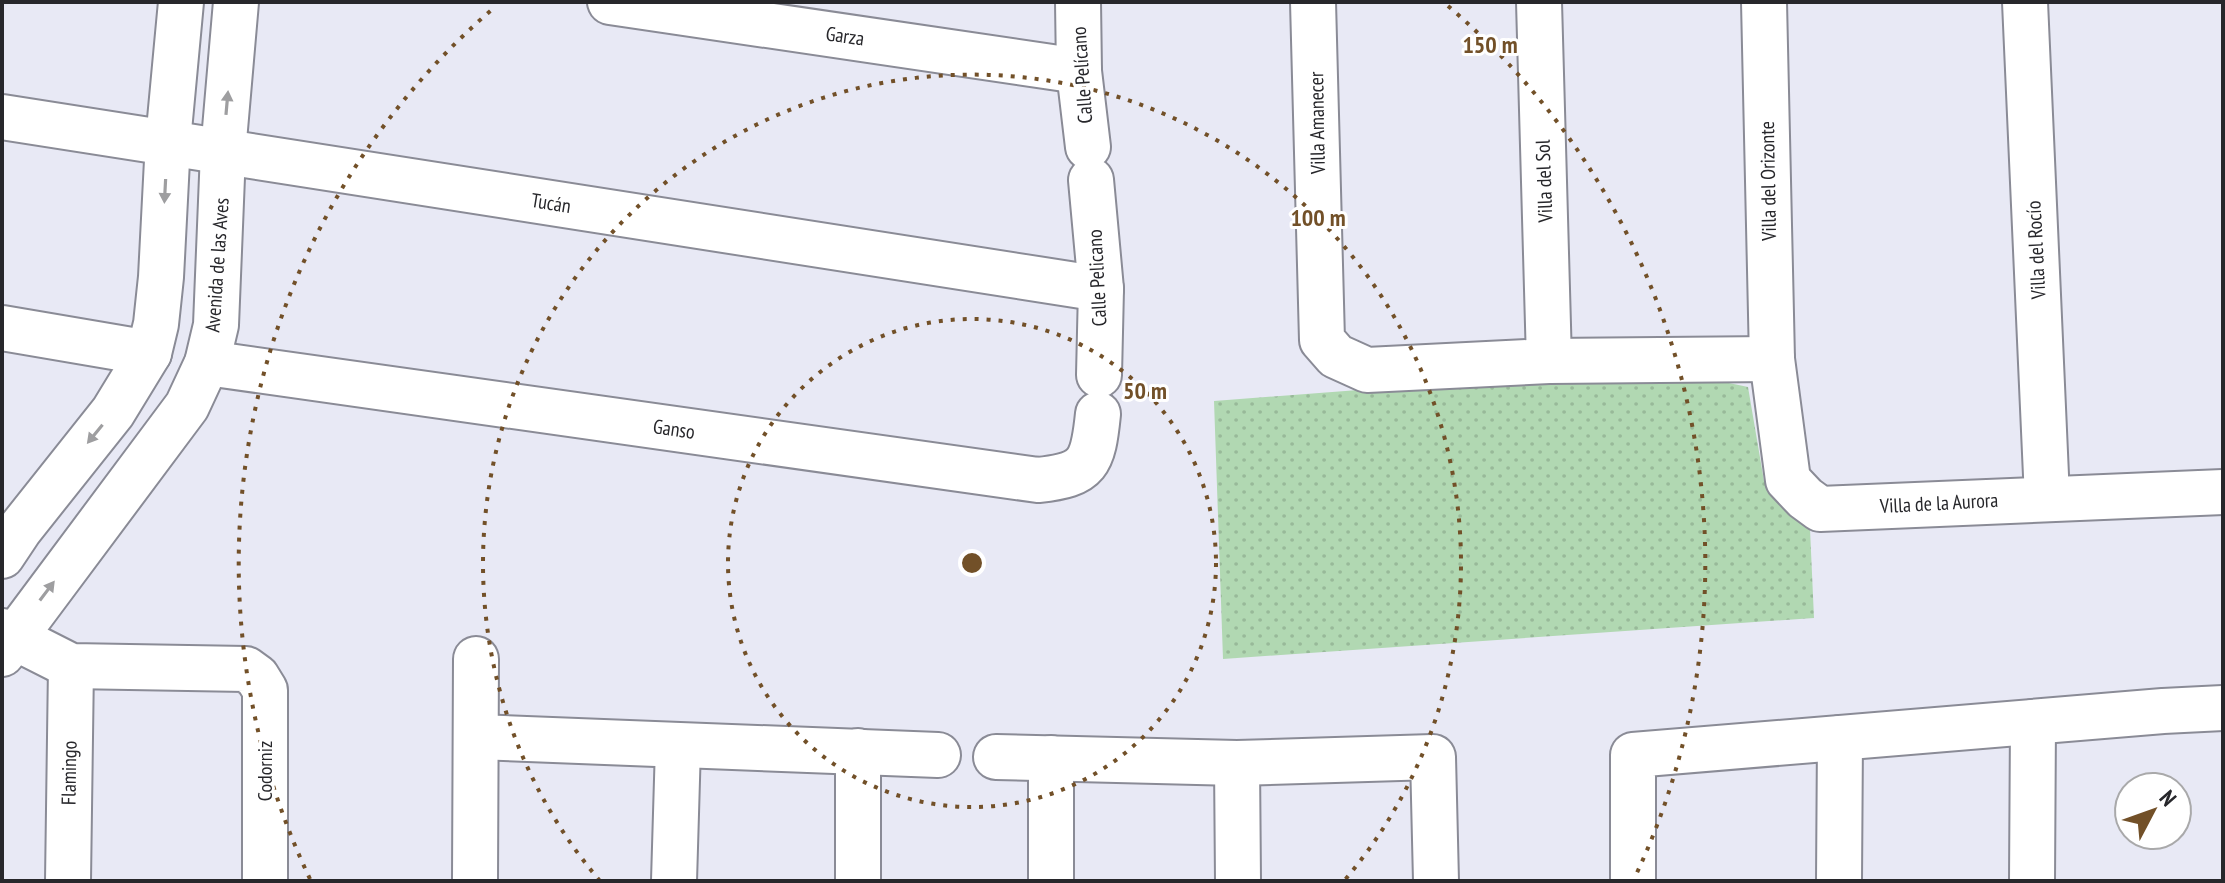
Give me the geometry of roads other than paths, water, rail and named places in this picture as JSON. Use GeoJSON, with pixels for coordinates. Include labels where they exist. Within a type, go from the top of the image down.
{"type":"FeatureCollection","features":[{"type":"Feature","properties":{"kind":"street"},"geometry":{"type":"LineString","coordinates":[[8,537],[113,412],[149,353],[161,277],[168,141],[181,2]]}},
{"type":"Feature","properties":{"kind":"street","name":"Avenida de las Aves"},"geometry":{"type":"LineString","coordinates":[[5,641],[187,406],[207,363],[216,325],[223,152],[236,2]]}},
{"type":"Feature","properties":{"kind":"street","name":"Garza"},"geometry":{"type":"LineString","coordinates":[[610,2],[1079,71]]}},
{"type":"Feature","properties":{"kind":"street","name":"Calle Pelícano"},"geometry":{"type":"LineString","coordinates":[[1078,2],[1079,71],[1089,164]]}},
{"type":"Feature","properties":{"kind":"street","name":"Villa Amanecer"},"geometry":{"type":"LineString","coordinates":[[1313,2],[1322,340],[1336,356],[1367,370],[1549,361]]}},
{"type":"Feature","properties":{"kind":"street","name":"Villa del Sol"},"geometry":{"type":"LineString","coordinates":[[1539,2],[1549,361]]}},
{"type":"Feature","properties":{"kind":"street","name":"Villa del Orizonte"},"geometry":{"type":"LineString","coordinates":[[1764,2],[1772,359]]}},
{"type":"Feature","properties":{"kind":"street","name":"Villa del Rocío"},"geometry":{"type":"LineString","coordinates":[[2025,2],[2047,498]]}},
{"type":"Feature","properties":{"kind":"street","name":"Tucán"},"geometry":{"type":"LineString","coordinates":[[2,117],[1101,289]]}},
{"type":"Feature","properties":{"kind":"street","name":"Calle Pelicano"},"geometry":{"type":"LineString","coordinates":[[1089,164],[1101,289],[1099,395]]}},
{"type":"Feature","properties":{"kind":"street"},"geometry":{"type":"LineString","coordinates":[[2,328],[149,353]]}},
{"type":"Feature","properties":{"kind":"street"},"geometry":{"type":"LineString","coordinates":[[1549,361],[1772,359]]}},
{"type":"Feature","properties":{"kind":"street","name":"Villa de la Aurora"},"geometry":{"type":"LineString","coordinates":[[1772,359],[1788,480],[1820,509],[2223,492]]}},
{"type":"Feature","properties":{"kind":"street","name":"Ganso"},"geometry":{"type":"LineString","coordinates":[[207,363],[1038,480],[1066,477],[1083,467],[1094,449],[1099,395]]}},
{"type":"Feature","properties":{"kind":"street"},"geometry":{"type":"LineString","coordinates":[[5,641],[71,666]]}},
{"type":"Feature","properties":{"kind":"street"},"geometry":{"type":"LineString","coordinates":[[475,881],[476,659]]}},
{"type":"Feature","properties":{"kind":"street","name":"Codorniz"},"geometry":{"type":"LineString","coordinates":[[71,666],[246,669],[257,677],[265,690],[265,881]]}},
{"type":"Feature","properties":{"kind":"street","name":"Flamingo"},"geometry":{"type":"LineString","coordinates":[[68,881],[71,666]]}},
{"type":"Feature","properties":{"kind":"street"},"geometry":{"type":"LineString","coordinates":[[1633,881],[1633,755],[2223,708]]}},
{"type":"Feature","properties":{"kind":"street"},"geometry":{"type":"LineString","coordinates":[[2032,881],[2033,722]]}},
{"type":"Feature","properties":{"kind":"street"},"geometry":{"type":"LineString","coordinates":[[477,737],[938,755]]}},
{"type":"Feature","properties":{"kind":"street"},"geometry":{"type":"LineString","coordinates":[[1839,881],[1840,738]]}},
{"type":"Feature","properties":{"kind":"street"},"geometry":{"type":"LineString","coordinates":[[674,881],[678,746]]}},
{"type":"Feature","properties":{"kind":"street"},"geometry":{"type":"LineString","coordinates":[[858,751],[858,881]]}},
{"type":"Feature","properties":{"kind":"street"},"geometry":{"type":"LineString","coordinates":[[996,757],[1237,763],[1433,757],[1436,881]]}},
{"type":"Feature","properties":{"kind":"street"},"geometry":{"type":"LineString","coordinates":[[1051,758],[1051,881]]}},
{"type":"Feature","properties":{"kind":"street"},"geometry":{"type":"LineString","coordinates":[[1237,763],[1238,881]]}}]}
